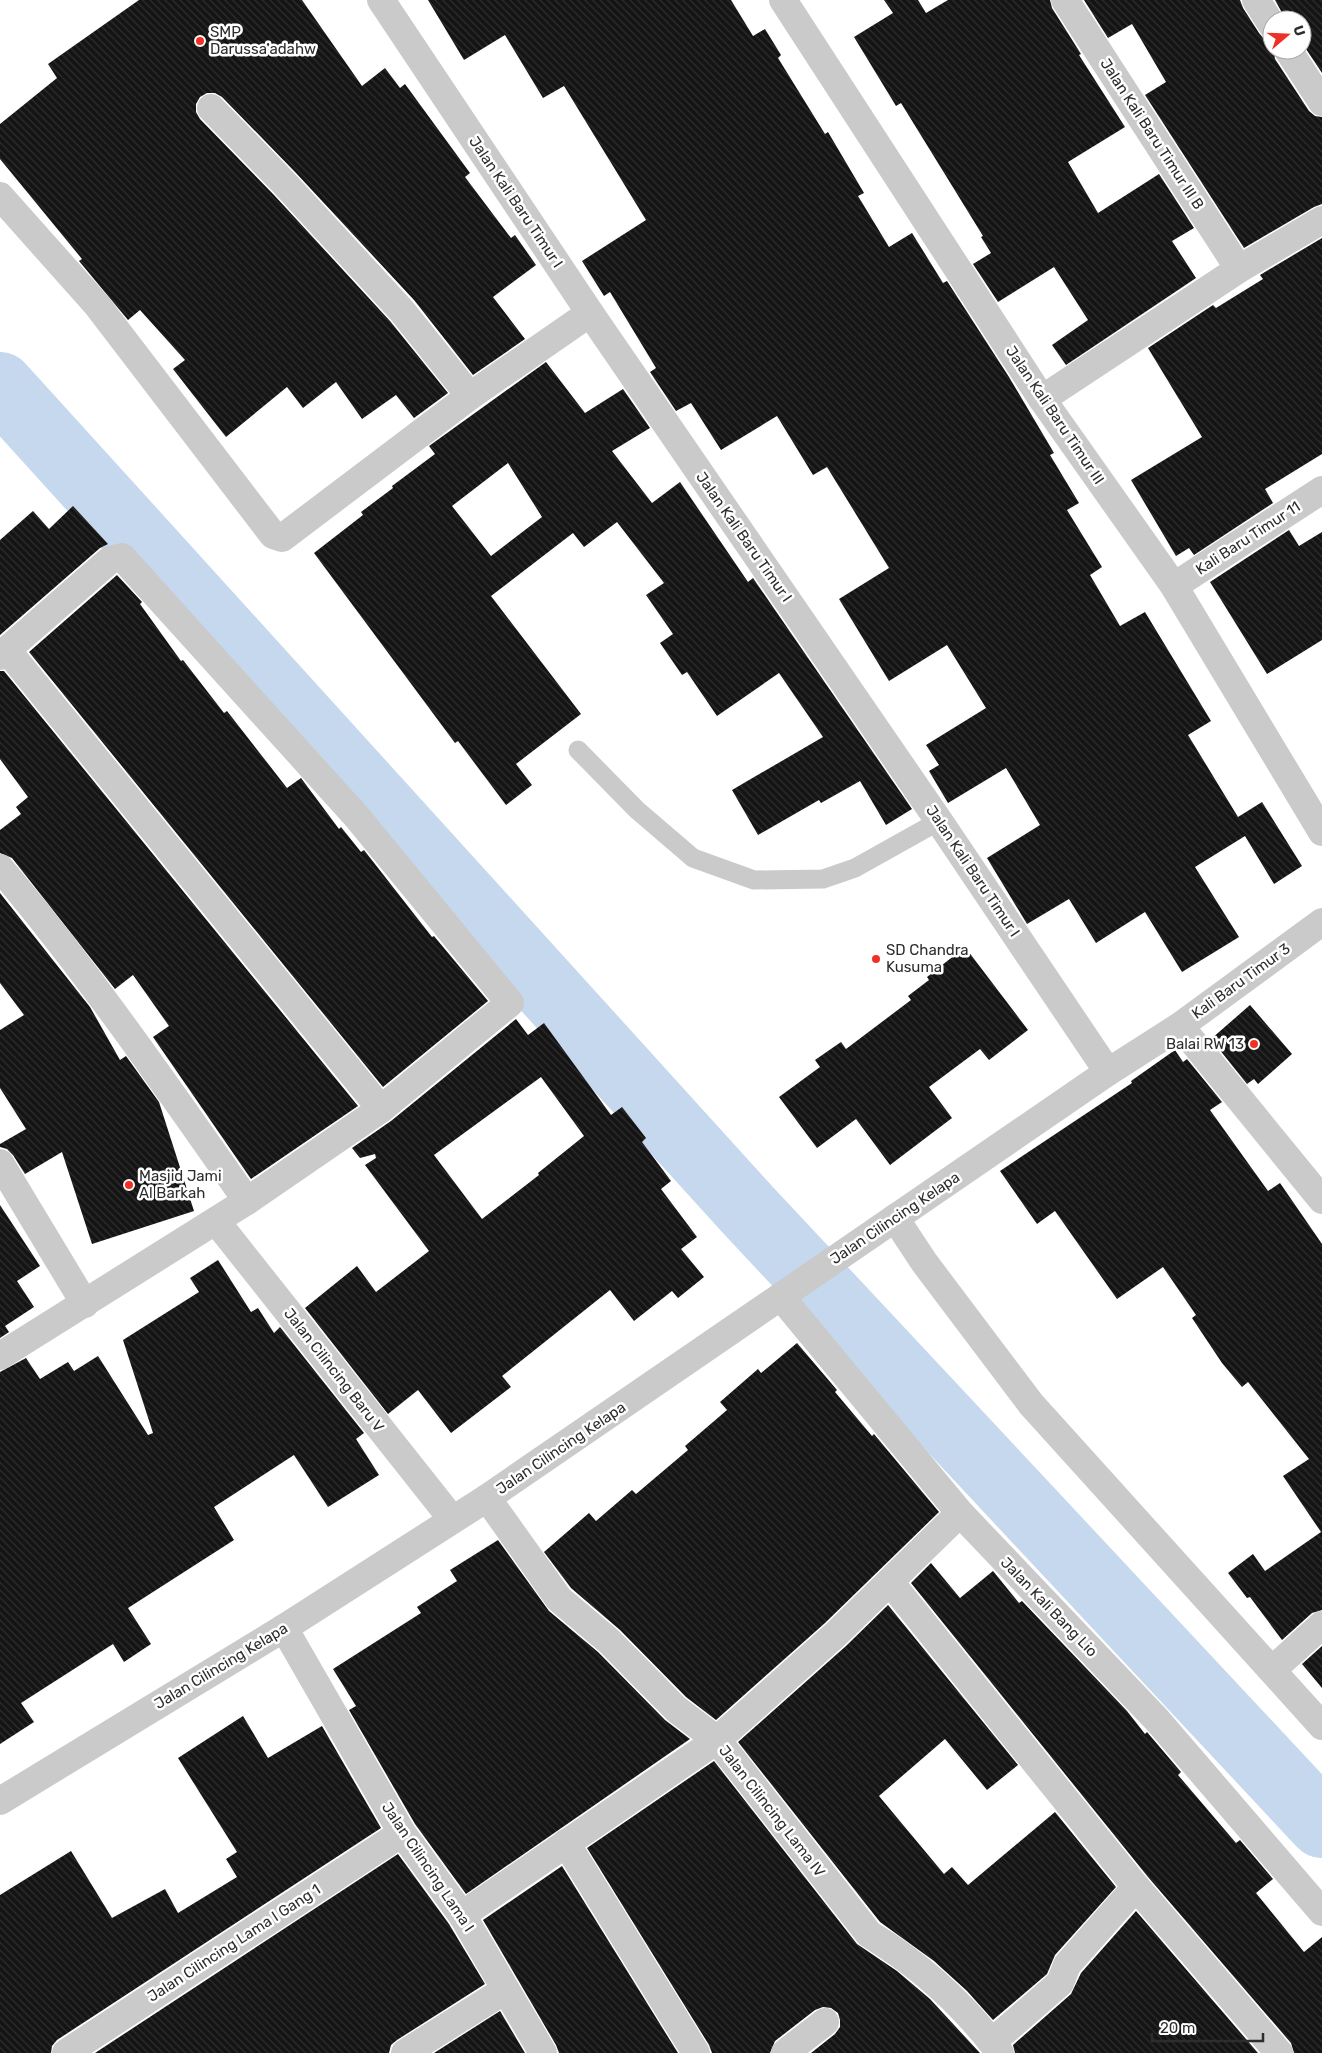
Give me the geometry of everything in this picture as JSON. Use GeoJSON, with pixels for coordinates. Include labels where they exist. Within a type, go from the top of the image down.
{"type":"FeatureCollection","features":[{"type":"Feature","properties":{"kind":"street","name":"Jalan Kali Baru Timur I"},"geometry":{"type":"LineString","coordinates":[[381,0],[590,313],[939,821],[1108,1072]]}},
{"type":"Feature","properties":{"kind":"street","name":"Jalan Kali Baru Timur III"},"geometry":{"type":"LineString","coordinates":[[783,0],[1042,399],[1174,586],[1322,832]]}},
{"type":"Feature","properties":{"kind":"street","name":"Jalan Kali Baru Timur III B"},"geometry":{"type":"LineString","coordinates":[[1065,0],[1239,269]]}},
{"type":"Feature","properties":{"kind":"street"},"geometry":{"type":"LineString","coordinates":[[1295,60],[1322,102]]}},
{"type":"Feature","properties":{"kind":"street"},"geometry":{"type":"LineString","coordinates":[[210,108],[285,184],[402,311],[470,396]]}},
{"type":"Feature","properties":{"kind":"street"},"geometry":{"type":"LineString","coordinates":[[0,196],[97,305],[273,535],[282,538],[470,396],[590,313]]}},
{"type":"Feature","properties":{"kind":"street"},"geometry":{"type":"LineString","coordinates":[[1042,399],[1239,269],[1322,220]]}},
{"type":"Feature","properties":{"kind":"street","name":"Kali Baru Timur 11"},"geometry":{"type":"LineString","coordinates":[[1174,586],[1322,490]]}},
{"type":"Feature","properties":{"kind":"street"},"geometry":{"type":"LineString","coordinates":[[0,1356],[247,1202],[381,1109],[510,1002],[358,817],[122,558],[110,560],[3,653],[381,1109]]}},
{"type":"Feature","properties":{"kind":"street"},"geometry":{"type":"LineString","coordinates":[[0,868],[40,915],[116,1014],[247,1202]]}},
{"type":"Feature","properties":{"kind":"street","name":"Kali Baru Timur 3"},"geometry":{"type":"LineString","coordinates":[[1108,1072],[1180,1026],[1322,922]]}},
{"type":"Feature","properties":{"kind":"street"},"geometry":{"type":"LineString","coordinates":[[1180,1026],[1322,1200]]}},
{"type":"Feature","properties":{"kind":"street","name":"Jalan Cilincing Kelapa"},"geometry":{"type":"LineString","coordinates":[[0,1800],[284,1628],[452,1519],[488,1498],[1108,1072]]}},
{"type":"Feature","properties":{"kind":"street"},"geometry":{"type":"LineString","coordinates":[[0,1163],[84,1304]]}},
{"type":"Feature","properties":{"kind":"street","name":"Jalan Cilincing Baru V"},"geometry":{"type":"LineString","coordinates":[[216,1221],[452,1519]]}},
{"type":"Feature","properties":{"kind":"street"},"geometry":{"type":"LineString","coordinates":[[887,1223],[924,1262],[1031,1404],[1322,1726]]}},
{"type":"Feature","properties":{"kind":"street","name":"Jalan Kali Bang Lio"},"geometry":{"type":"LineString","coordinates":[[788,1292],[960,1513],[1158,1721],[1322,1912]]}},
{"type":"Feature","properties":{"kind":"street","name":"Jalan Cilincing Lama IV"},"geometry":{"type":"LineString","coordinates":[[488,1498],[559,1599],[609,1641],[676,1709],[717,1740],[869,1934],[895,1950],[924,1972],[966,2012],[996,2048]]}},
{"type":"Feature","properties":{"kind":"street"},"geometry":{"type":"LineString","coordinates":[[462,1915],[717,1740],[890,1582],[960,1513]]}},
{"type":"Feature","properties":{"kind":"street"},"geometry":{"type":"LineString","coordinates":[[890,1582],[1136,1887],[1279,2053]]}},
{"type":"Feature","properties":{"kind":"street"},"geometry":{"type":"LineString","coordinates":[[1272,1670],[1322,1625]]}},
{"type":"Feature","properties":{"kind":"street","name":"Jalan Cilincing Lama I"},"geometry":{"type":"LineString","coordinates":[[284,1628],[402,1833],[462,1915],[543,2053]]}},
{"type":"Feature","properties":{"kind":"street","name":"Jalan Cilincing Lama I Gang 1"},"geometry":{"type":"LineString","coordinates":[[66,2053],[402,1833]]}},
{"type":"Feature","properties":{"kind":"street"},"geometry":{"type":"LineString","coordinates":[[566,1844],[696,2053]]}},
{"type":"Feature","properties":{"kind":"street"},"geometry":{"type":"LineString","coordinates":[[996,2048],[1060,1983],[1067,1965],[1136,1887]]}},
{"type":"Feature","properties":{"kind":"street"},"geometry":{"type":"LineString","coordinates":[[405,2053],[505,1990]]}},
{"type":"Feature","properties":{"kind":"street"},"geometry":{"type":"LineString","coordinates":[[785,2053],[825,2022]]}},
{"type":"Feature","properties":{"kind":"lane"},"geometry":{"type":"LineString","coordinates":[[578,750],[637,810],[692,858],[754,880],[822,879],[855,868],[939,821]]}},
{"type":"Feature","properties":{"kind":"building"},"geometry":{"type":"Polygon","coordinates":[[[139,0],[302,0],[362,86],[385,68],[400,88],[405,84],[470,173],[465,177],[511,238],[515,235],[536,265],[493,297],[525,339],[473,375],[414,300],[296,173],[222,97],[215,93],[207,93],[200,97],[196,104],[196,112],[200,119],[274,195],[390,321],[448,393],[414,418],[396,395],[362,419],[336,382],[303,408],[287,387],[226,437],[173,369],[185,360],[140,310],[128,320],[79,261],[82,259],[0,159],[0,124],[57,78],[48,64],[139,0]]]}},
{"type":"Feature","properties":{"kind":"building"},"geometry":{"type":"Polygon","coordinates":[[[428,0],[731,0],[753,36],[765,29],[781,55],[778,58],[825,134],[828,132],[864,193],[858,196],[889,247],[912,233],[943,283],[947,281],[1009,377],[1054,453],[1050,455],[1079,503],[1067,510],[1102,567],[1090,575],[1120,626],[1145,612],[1211,721],[1188,735],[1238,817],[1262,802],[1302,866],[1274,884],[1245,836],[1195,867],[1239,937],[1182,972],[1145,912],[1096,943],[1069,899],[1027,924],[987,858],[1040,825],[1006,768],[948,803],[929,771],[939,765],[926,745],[986,708],[947,645],[889,681],[839,599],[889,568],[827,467],[813,475],[777,416],[721,450],[691,403],[676,411],[650,372],[656,368],[610,292],[604,296],[582,261],[646,220],[564,86],[543,98],[505,35],[464,60],[428,0]]]}},
{"type":"Feature","properties":{"kind":"building"},"geometry":{"type":"Polygon","coordinates":[[[884,0],[918,0],[926,13],[948,0],[1050,0],[1052,8],[1081,54],[1079,55],[1125,127],[1068,162],[1098,213],[1159,174],[1194,228],[1172,241],[1196,278],[1066,365],[1052,345],[1088,320],[1054,267],[998,302],[973,264],[991,253],[981,237],[983,236],[901,103],[896,106],[854,37],[893,13],[884,0]]]}},
{"type":"Feature","properties":{"kind":"building"},"geometry":{"type":"Polygon","coordinates":[[[1084,0],[1240,0],[1243,8],[1262,37],[1262,60],[1276,60],[1309,111],[1315,116],[1322,117],[1322,204],[1244,248],[1145,95],[1166,82],[1132,24],[1108,38],[1084,0]]]}},
{"type":"Feature","properties":{"kind":"building"},"geometry":{"type":"Polygon","coordinates":[[[1275,0],[1322,0],[1322,73],[1312,58],[1312,10],[1280,10],[1275,0]]]}},
{"type":"Feature","properties":{"kind":"building"},"geometry":{"type":"Polygon","coordinates":[[[1322,238],[1322,454],[1265,489],[1273,503],[1194,555],[1189,548],[1176,556],[1131,480],[1202,437],[1148,348],[1213,305],[1216,308],[1263,279],[1260,275],[1322,238]]]}},
{"type":"Feature","properties":{"kind":"building"},"geometry":{"type":"Polygon","coordinates":[[[546,362],[585,413],[623,389],[650,428],[612,451],[652,503],[680,482],[748,582],[753,578],[912,809],[886,825],[860,781],[821,803],[819,800],[758,835],[732,790],[823,737],[779,673],[717,716],[687,672],[682,675],[660,643],[673,634],[646,595],[664,583],[617,522],[584,547],[573,533],[491,596],[581,714],[516,764],[532,785],[506,805],[458,741],[455,743],[314,553],[363,515],[361,512],[393,488],[392,486],[435,454],[429,446],[546,362]],[[508,463],[452,506],[491,556],[542,517],[508,463]]]}},
{"type":"Feature","properties":{"kind":"building"},"geometry":{"type":"Polygon","coordinates":[[[73,506],[108,544],[100,548],[0,635],[0,540],[33,511],[49,529],[73,506]]]}},
{"type":"Feature","properties":{"kind":"building"},"geometry":{"type":"Polygon","coordinates":[[[1289,530],[1299,546],[1322,532],[1322,640],[1267,674],[1210,582],[1289,530]]]}},
{"type":"Feature","properties":{"kind":"building"},"geometry":{"type":"Polygon","coordinates":[[[117,575],[142,602],[140,604],[181,661],[183,660],[224,713],[227,711],[287,788],[301,778],[339,829],[341,827],[361,852],[364,850],[432,937],[434,936],[488,1001],[383,1087],[29,652],[117,575]]]}},
{"type":"Feature","properties":{"kind":"building"},"geometry":{"type":"Polygon","coordinates":[[[0,671],[4,671],[358,1106],[251,1179],[153,1037],[169,1026],[133,975],[115,989],[12,858],[0,853],[0,830],[21,814],[16,807],[28,797],[0,759],[0,671]]]}},
{"type":"Feature","properties":{"kind":"building"},"geometry":{"type":"Polygon","coordinates":[[[0,893],[90,1007],[120,1060],[126,1056],[159,1102],[194,1211],[92,1244],[62,1152],[25,1174],[13,1155],[7,1149],[0,1147],[0,1144],[26,1129],[0,1088],[0,1030],[24,1015],[0,983],[0,893]]]}},
{"type":"Feature","properties":{"kind":"building"},"geometry":{"type":"Polygon","coordinates":[[[965,947],[1028,1030],[989,1060],[980,1049],[929,1087],[952,1118],[890,1165],[856,1119],[817,1148],[779,1097],[820,1067],[815,1060],[841,1042],[846,1049],[911,1000],[908,996],[929,980],[927,977],[965,947]]]}},
{"type":"Feature","properties":{"kind":"building","name":"Balai RW 13"},"geometry":{"type":"Polygon","coordinates":[[[1250,1005],[1292,1054],[1258,1084],[1254,1079],[1247,1084],[1211,1039],[1250,1005]]]}},
{"type":"Feature","properties":{"kind":"building"},"geometry":{"type":"Polygon","coordinates":[[[516,1019],[528,1035],[544,1023],[611,1115],[622,1107],[646,1138],[642,1142],[671,1181],[661,1189],[697,1237],[681,1249],[704,1277],[678,1298],[672,1291],[634,1321],[610,1290],[502,1376],[511,1387],[451,1433],[418,1390],[388,1414],[305,1308],[357,1266],[376,1292],[429,1251],[365,1165],[376,1158],[375,1154],[360,1158],[352,1148],[391,1121],[516,1019]],[[541,1077],[434,1155],[482,1219],[539,1175],[538,1173],[584,1136],[541,1077]]]}},
{"type":"Feature","properties":{"kind":"building"},"geometry":{"type":"Polygon","coordinates":[[[1175,1050],[1183,1062],[1187,1059],[1222,1102],[1210,1110],[1268,1191],[1280,1183],[1322,1244],[1322,1610],[1312,1613],[1282,1640],[1250,1597],[1247,1598],[1228,1573],[1253,1554],[1265,1571],[1321,1532],[1283,1476],[1309,1459],[1248,1382],[1242,1387],[1222,1363],[1192,1318],[1196,1315],[1163,1267],[1117,1299],[1055,1211],[1037,1224],[1000,1171],[1132,1083],[1131,1081],[1175,1050]]]}},
{"type":"Feature","properties":{"kind":"building"},"geometry":{"type":"Polygon","coordinates":[[[0,1205],[40,1266],[17,1281],[34,1307],[5,1326],[9,1332],[0,1338],[0,1205]]]}},
{"type":"Feature","properties":{"kind":"building"},"geometry":{"type":"Polygon","coordinates":[[[218,1260],[251,1312],[258,1308],[274,1333],[280,1327],[364,1433],[356,1439],[379,1475],[328,1507],[294,1455],[214,1507],[234,1540],[128,1608],[151,1644],[124,1662],[113,1644],[21,1703],[34,1722],[0,1744],[0,1372],[26,1358],[40,1379],[68,1362],[74,1371],[98,1356],[148,1435],[153,1433],[123,1340],[199,1292],[190,1278],[218,1260]]]}},
{"type":"Feature","properties":{"kind":"building"},"geometry":{"type":"Polygon","coordinates":[[[797,1343],[837,1390],[835,1392],[872,1436],[874,1434],[939,1512],[825,1623],[716,1720],[686,1697],[620,1630],[571,1588],[544,1552],[589,1513],[596,1521],[632,1490],[636,1494],[688,1450],[685,1446],[727,1410],[720,1402],[758,1369],[761,1373],[797,1343]]]}},
{"type":"Feature","properties":{"kind":"building"},"geometry":{"type":"Polygon","coordinates":[[[498,1540],[549,1611],[598,1652],[665,1720],[690,1739],[466,1894],[415,1824],[349,1710],[356,1706],[333,1669],[421,1613],[417,1607],[457,1581],[450,1570],[498,1540]]]}},
{"type":"Feature","properties":{"kind":"building"},"geometry":{"type":"Polygon","coordinates":[[[931,1563],[960,1598],[993,1571],[1019,1603],[1022,1601],[1127,1711],[1145,1734],[1147,1732],[1181,1772],[1178,1775],[1236,1843],[1240,1840],[1273,1879],[1256,1893],[1304,1952],[1322,1937],[1322,2053],[1294,2053],[1291,2043],[1148,1877],[911,1583],[931,1563]]]}},
{"type":"Feature","properties":{"kind":"building"},"geometry":{"type":"Polygon","coordinates":[[[888,1605],[1018,1765],[987,1790],[945,1739],[879,1796],[944,1874],[952,1867],[968,1885],[1055,1812],[1116,1887],[1055,1955],[1047,1974],[993,2020],[967,1991],[934,1961],[880,1922],[738,1742],[846,1646],[888,1605]]]}},
{"type":"Feature","properties":{"kind":"building"},"geometry":{"type":"Polygon","coordinates":[[[1322,1646],[1322,1688],[1302,1664],[1322,1646]]]}},
{"type":"Feature","properties":{"kind":"building"},"geometry":{"type":"Polygon","coordinates":[[[243,1716],[268,1758],[322,1726],[381,1828],[57,2040],[52,2046],[51,2053],[0,2053],[0,1895],[71,1851],[112,1918],[165,1889],[178,1913],[237,1877],[226,1859],[237,1852],[178,1758],[243,1716]]]}},
{"type":"Feature","properties":{"kind":"building"},"geometry":{"type":"Polygon","coordinates":[[[714,1761],[857,1944],[897,1971],[930,1999],[980,2053],[811,2053],[835,2034],[840,2027],[838,2013],[831,2008],[823,2007],[815,2010],[775,2041],[770,2053],[712,2053],[709,2045],[587,1848],[714,1761]]]}},
{"type":"Feature","properties":{"kind":"building"},"geometry":{"type":"Polygon","coordinates":[[[398,1854],[449,1924],[485,1984],[397,2040],[391,2045],[389,2053],[95,2053],[398,1854]]]}},
{"type":"Feature","properties":{"kind":"building"},"geometry":{"type":"Polygon","coordinates":[[[562,1866],[678,2053],[559,2053],[483,1920],[562,1866]]]}},
{"type":"Feature","properties":{"kind":"building"},"geometry":{"type":"Polygon","coordinates":[[[1136,1911],[1258,2053],[1015,2053],[1013,2045],[1071,1994],[1081,1973],[1136,1911]]]}},
{"type":"Feature","properties":{"kind":"building"},"geometry":{"type":"Polygon","coordinates":[[[500,2011],[525,2053],[434,2053],[500,2011]]]}},
{"type":"Feature","properties":{"kind":"waterway"},"geometry":{"type":"LineString","coordinates":[[0,386],[747,1209],[1322,1824]]}},
{"type":"Feature","properties":{"kind":"place","name":"SMP Darussa'adahw"},"geometry":{"type":"Point","coordinates":[200,41]}},
{"type":"Feature","properties":{"kind":"place","name":"SD Chandra Kusuma"},"geometry":{"type":"Point","coordinates":[876,959]}},
{"type":"Feature","properties":{"kind":"place","name":"Balai RW 13"},"geometry":{"type":"Point","coordinates":[1254,1044]}},
{"type":"Feature","properties":{"kind":"place","name":"Masjid Jami Al Barkah"},"geometry":{"type":"Point","coordinates":[129,1185]}}]}
